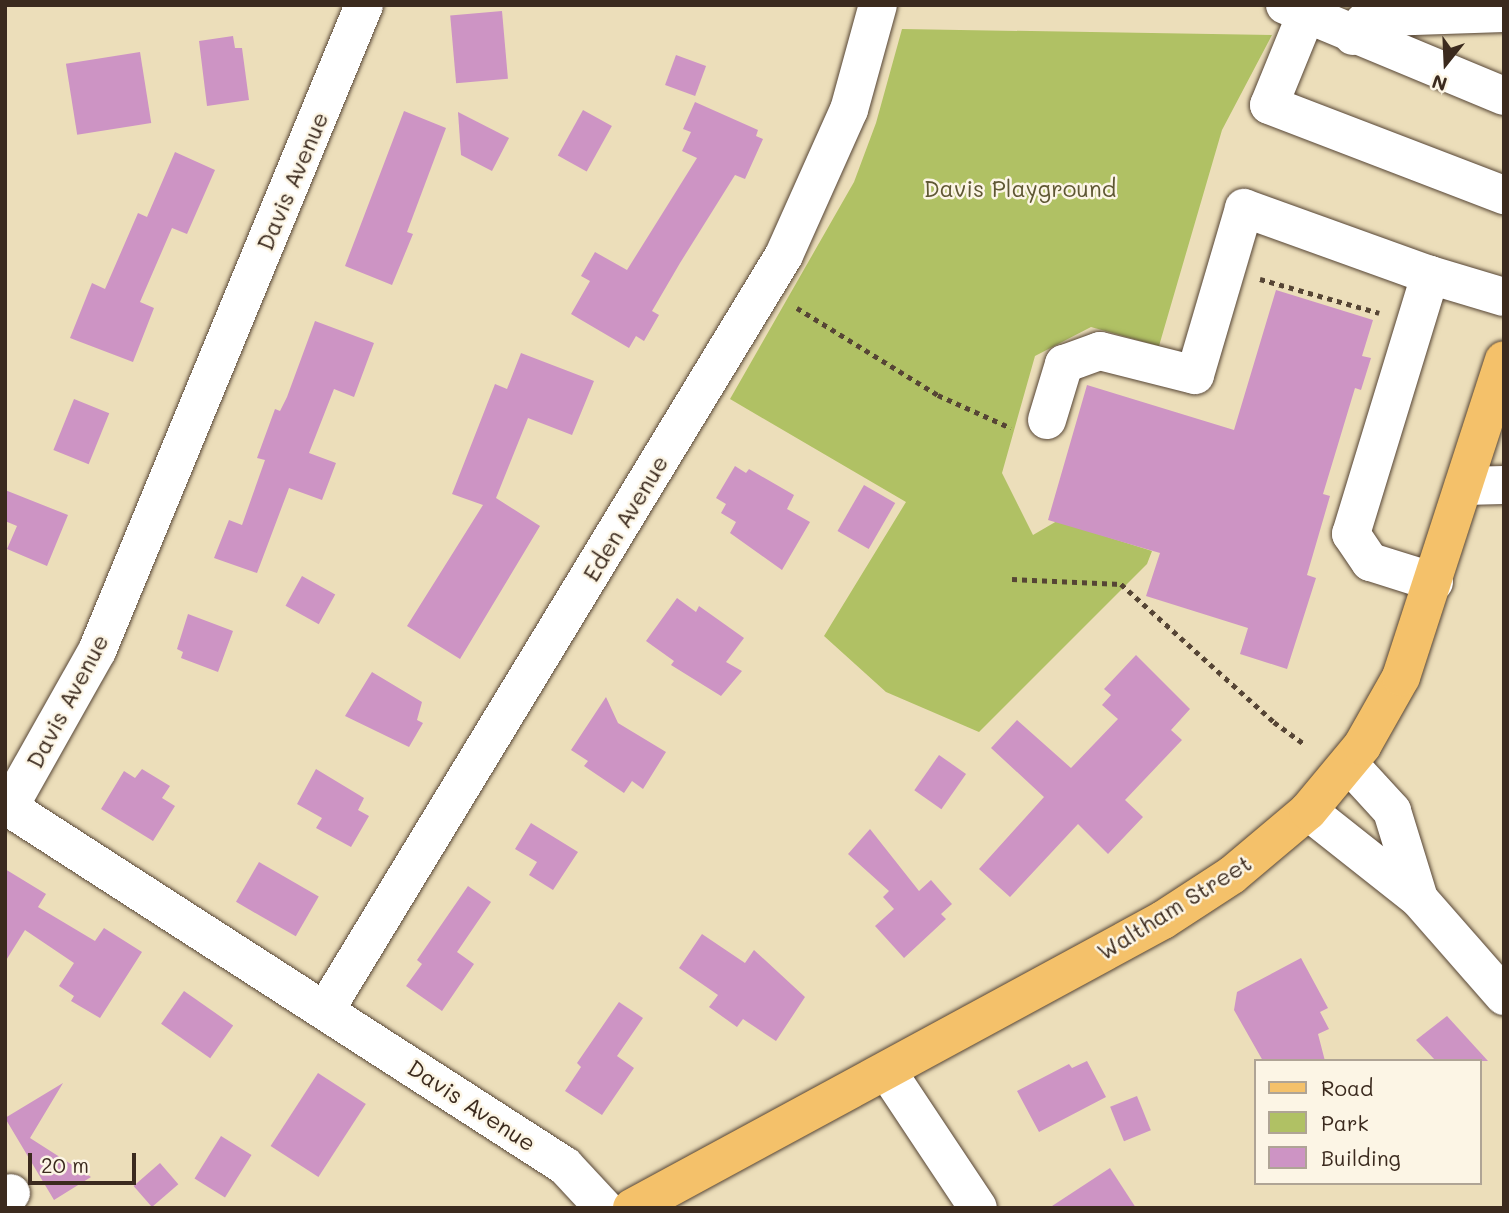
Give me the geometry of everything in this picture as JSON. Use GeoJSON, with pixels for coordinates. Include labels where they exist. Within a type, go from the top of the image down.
{"type":"FeatureCollection","features":[{"type":"Feature","properties":{"kind":"main road","name":"Waltham Street"},"geometry":{"type":"LineString","coordinates":[[632,1208],[1187,905],[1253,859],[1308,811],[1349,764],[1401,677],[1504,360]]}},
{"type":"Feature","properties":{"kind":"street","name":"Davis Avenue"},"geometry":{"type":"LineString","coordinates":[[364,5],[97,651],[7,806],[326,1009],[565,1166],[604,1208]]}},
{"type":"Feature","properties":{"kind":"street","name":"Eden Avenue"},"geometry":{"type":"LineString","coordinates":[[326,1009],[784,255],[849,110],[878,5]]}},
{"type":"Feature","properties":{"kind":"street"},"geometry":{"type":"LineString","coordinates":[[1504,96],[1295,11],[1269,105],[1504,195]]}},
{"type":"Feature","properties":{"kind":"street"},"geometry":{"type":"LineString","coordinates":[[1353,36],[1364,22],[1384,17],[1504,13]]}},
{"type":"Feature","properties":{"kind":"street"},"geometry":{"type":"LineString","coordinates":[[1047,420],[1064,364],[1100,351],[1195,375],[1244,208],[1430,275],[1504,297]]}},
{"type":"Feature","properties":{"kind":"street"},"geometry":{"type":"LineString","coordinates":[[1430,275],[1351,534],[1370,562],[1434,582]]}},
{"type":"Feature","properties":{"kind":"street"},"geometry":{"type":"LineString","coordinates":[[1464,486],[1504,485]]}},
{"type":"Feature","properties":{"kind":"street"},"geometry":{"type":"LineString","coordinates":[[1349,764],[1392,811],[1419,900]]}},
{"type":"Feature","properties":{"kind":"street"},"geometry":{"type":"LineString","coordinates":[[1308,811],[1419,900],[1504,996]]}},
{"type":"Feature","properties":{"kind":"street"},"geometry":{"type":"LineString","coordinates":[[887,1071],[978,1208]]}},
{"type":"Feature","properties":{"kind":"path"},"geometry":{"type":"LineString","coordinates":[[1012,579],[1121,584],[1274,722],[1303,743]]}},
{"type":"Feature","properties":{"kind":"green space","name":"Davis Playground"},"geometry":{"type":"Polygon","coordinates":[[[902,29],[1272,35],[1222,130],[1159,346],[1091,327],[1035,356],[1002,473],[1033,535],[1057,521],[1152,551],[1147,564],[979,732],[886,692],[824,636],[906,502],[730,399],[854,182],[876,123],[902,29]]]}},
{"type":"Feature","properties":{"kind":"building"},"geometry":{"type":"Polygon","coordinates":[[[502,11],[508,79],[456,83],[450,16],[502,11]]]}},
{"type":"Feature","properties":{"kind":"building"},"geometry":{"type":"Polygon","coordinates":[[[233,36],[235,48],[242,48],[249,100],[207,106],[199,41],[233,36]]]}},
{"type":"Feature","properties":{"kind":"building"},"geometry":{"type":"Polygon","coordinates":[[[140,52],[151,123],[77,135],[66,64],[140,52]]]}},
{"type":"Feature","properties":{"kind":"building"},"geometry":{"type":"Polygon","coordinates":[[[676,55],[706,66],[695,96],[665,85],[676,55]]]}},
{"type":"Feature","properties":{"kind":"building"},"geometry":{"type":"Polygon","coordinates":[[[695,102],[758,130],[756,136],[763,139],[745,179],[735,175],[680,263],[652,311],[659,315],[644,341],[636,336],[629,348],[571,314],[590,281],[581,276],[595,252],[627,270],[697,158],[682,151],[691,132],[683,129],[695,102]]]}},
{"type":"Feature","properties":{"kind":"building"},"geometry":{"type":"Polygon","coordinates":[[[583,110],[612,126],[587,171],[558,155],[583,110]]]}},
{"type":"Feature","properties":{"kind":"building"},"geometry":{"type":"Polygon","coordinates":[[[404,111],[446,128],[407,232],[413,234],[392,285],[345,266],[404,111]]]}},
{"type":"Feature","properties":{"kind":"building"},"geometry":{"type":"Polygon","coordinates":[[[458,112],[509,138],[492,171],[461,155],[458,112]]]}},
{"type":"Feature","properties":{"kind":"building"},"geometry":{"type":"Polygon","coordinates":[[[175,152],[215,170],[187,234],[172,228],[140,302],[154,308],[133,362],[70,338],[92,283],[105,289],[138,213],[147,217],[175,152]]]}},
{"type":"Feature","properties":{"kind":"building"},"geometry":{"type":"Polygon","coordinates":[[[1276,290],[1373,320],[1362,356],[1371,358],[1361,390],[1355,388],[1323,494],[1330,496],[1307,575],[1316,578],[1287,669],[1240,654],[1248,628],[1146,596],[1160,553],[1048,520],[1087,385],[1234,430],[1276,290]]]}},
{"type":"Feature","properties":{"kind":"building"},"geometry":{"type":"Polygon","coordinates":[[[315,321],[374,343],[354,397],[334,389],[309,453],[336,463],[322,500],[289,488],[257,573],[214,558],[229,520],[242,525],[265,460],[257,458],[275,409],[280,411],[287,397],[315,321]]]}},
{"type":"Feature","properties":{"kind":"building"},"geometry":{"type":"Polygon","coordinates":[[[521,353],[594,381],[572,435],[528,418],[496,498],[540,526],[460,659],[407,626],[483,505],[452,494],[495,384],[507,389],[521,353]]]}},
{"type":"Feature","properties":{"kind":"building"},"geometry":{"type":"Polygon","coordinates":[[[74,399],[109,413],[89,464],[53,450],[74,399]]]}},
{"type":"Feature","properties":{"kind":"building"},"geometry":{"type":"Polygon","coordinates":[[[735,466],[746,473],[749,469],[794,495],[787,509],[810,522],[782,570],[730,533],[736,522],[721,513],[726,504],[716,498],[735,466]]]}},
{"type":"Feature","properties":{"kind":"building"},"geometry":{"type":"Polygon","coordinates":[[[864,485],[895,503],[869,549],[838,531],[864,485]]]}},
{"type":"Feature","properties":{"kind":"building"},"geometry":{"type":"Polygon","coordinates":[[[5,490],[68,515],[47,566],[7,549],[17,526],[5,521],[5,490]]]}},
{"type":"Feature","properties":{"kind":"building"},"geometry":{"type":"Polygon","coordinates":[[[302,576],[335,594],[319,624],[286,606],[302,576]]]}},
{"type":"Feature","properties":{"kind":"building"},"geometry":{"type":"Polygon","coordinates":[[[677,598],[696,612],[699,606],[744,638],[726,662],[742,671],[721,696],[671,665],[674,661],[646,641],[677,598]]]}},
{"type":"Feature","properties":{"kind":"building"},"geometry":{"type":"Polygon","coordinates":[[[188,614],[233,631],[218,672],[181,658],[183,652],[177,649],[188,614]]]}},
{"type":"Feature","properties":{"kind":"building"},"geometry":{"type":"Polygon","coordinates":[[[1136,655],[1190,709],[1171,730],[1182,740],[1125,800],[1143,817],[1108,854],[1078,824],[1010,897],[979,869],[1044,797],[991,748],[1017,720],[1071,768],[1118,719],[1102,705],[1111,695],[1104,689],[1136,655]]]}},
{"type":"Feature","properties":{"kind":"building"},"geometry":{"type":"Polygon","coordinates":[[[372,672],[422,702],[417,720],[423,723],[409,747],[345,716],[372,672]]]}},
{"type":"Feature","properties":{"kind":"building"},"geometry":{"type":"Polygon","coordinates":[[[606,697],[618,723],[666,752],[643,789],[632,781],[624,793],[584,766],[588,761],[571,750],[606,697]]]}},
{"type":"Feature","properties":{"kind":"building"},"geometry":{"type":"Polygon","coordinates":[[[939,755],[966,774],[941,809],[914,790],[939,755]]]}},
{"type":"Feature","properties":{"kind":"building"},"geometry":{"type":"Polygon","coordinates":[[[142,769],[170,786],[162,798],[175,806],[153,841],[101,809],[124,771],[135,778],[142,769]]]}},
{"type":"Feature","properties":{"kind":"building"},"geometry":{"type":"Polygon","coordinates":[[[316,769],[364,798],[358,810],[369,816],[351,847],[316,828],[322,818],[297,804],[316,769]]]}},
{"type":"Feature","properties":{"kind":"building"},"geometry":{"type":"Polygon","coordinates":[[[531,823],[578,852],[553,890],[529,875],[537,862],[515,849],[531,823]]]}},
{"type":"Feature","properties":{"kind":"building"},"geometry":{"type":"Polygon","coordinates":[[[870,829],[919,891],[931,880],[952,904],[941,914],[946,919],[904,958],[875,926],[894,909],[883,897],[889,891],[848,854],[870,829]]]}},
{"type":"Feature","properties":{"kind":"building"},"geometry":{"type":"Polygon","coordinates":[[[259,862],[319,896],[296,936],[236,902],[259,862]]]}},
{"type":"Feature","properties":{"kind":"building"},"geometry":{"type":"Polygon","coordinates":[[[5,869],[46,894],[38,907],[95,941],[104,928],[142,952],[100,1018],[71,1001],[74,996],[59,986],[74,963],[25,930],[5,962],[5,869]]]}},
{"type":"Feature","properties":{"kind":"building"},"geometry":{"type":"Polygon","coordinates":[[[468,886],[491,902],[457,952],[474,964],[442,1011],[406,986],[422,964],[417,960],[468,886]]]}},
{"type":"Feature","properties":{"kind":"building"},"geometry":{"type":"Polygon","coordinates":[[[702,934],[745,963],[754,950],[805,997],[776,1041],[743,1019],[737,1027],[709,1007],[718,995],[679,968],[702,934]]]}},
{"type":"Feature","properties":{"kind":"building"},"geometry":{"type":"Polygon","coordinates":[[[1301,958],[1328,1008],[1320,1012],[1329,1029],[1318,1034],[1324,1059],[1262,1059],[1234,1010],[1237,992],[1301,958]]]}},
{"type":"Feature","properties":{"kind":"building"},"geometry":{"type":"Polygon","coordinates":[[[184,991],[233,1025],[210,1058],[161,1024],[184,991]]]}},
{"type":"Feature","properties":{"kind":"building"},"geometry":{"type":"Polygon","coordinates":[[[619,1002],[643,1018],[617,1056],[634,1068],[602,1115],[565,1091],[581,1067],[577,1063],[619,1002]]]}},
{"type":"Feature","properties":{"kind":"building"},"geometry":{"type":"Polygon","coordinates":[[[1447,1016],[1488,1061],[1434,1059],[1416,1040],[1447,1016]]]}},
{"type":"Feature","properties":{"kind":"building"},"geometry":{"type":"Polygon","coordinates":[[[1087,1061],[1106,1097],[1039,1132],[1017,1091],[1069,1064],[1072,1068],[1087,1061]]]}},
{"type":"Feature","properties":{"kind":"building"},"geometry":{"type":"Polygon","coordinates":[[[318,1073],[366,1104],[318,1177],[271,1146],[318,1073]]]}},
{"type":"Feature","properties":{"kind":"building"},"geometry":{"type":"Polygon","coordinates":[[[63,1083],[30,1138],[91,1177],[54,1200],[5,1118],[63,1083]]]}},
{"type":"Feature","properties":{"kind":"building"},"geometry":{"type":"Polygon","coordinates":[[[1137,1096],[1151,1130],[1124,1141],[1110,1107],[1137,1096]]]}},
{"type":"Feature","properties":{"kind":"building"},"geometry":{"type":"Polygon","coordinates":[[[221,1136],[252,1155],[225,1197],[195,1178],[221,1136]]]}},
{"type":"Feature","properties":{"kind":"building"},"geometry":{"type":"Polygon","coordinates":[[[160,1163],[178,1184],[152,1207],[134,1186],[160,1163]]]}},
{"type":"Feature","properties":{"kind":"building"},"geometry":{"type":"Polygon","coordinates":[[[1110,1168],[1136,1208],[1049,1208],[1110,1168]]]}}]}
